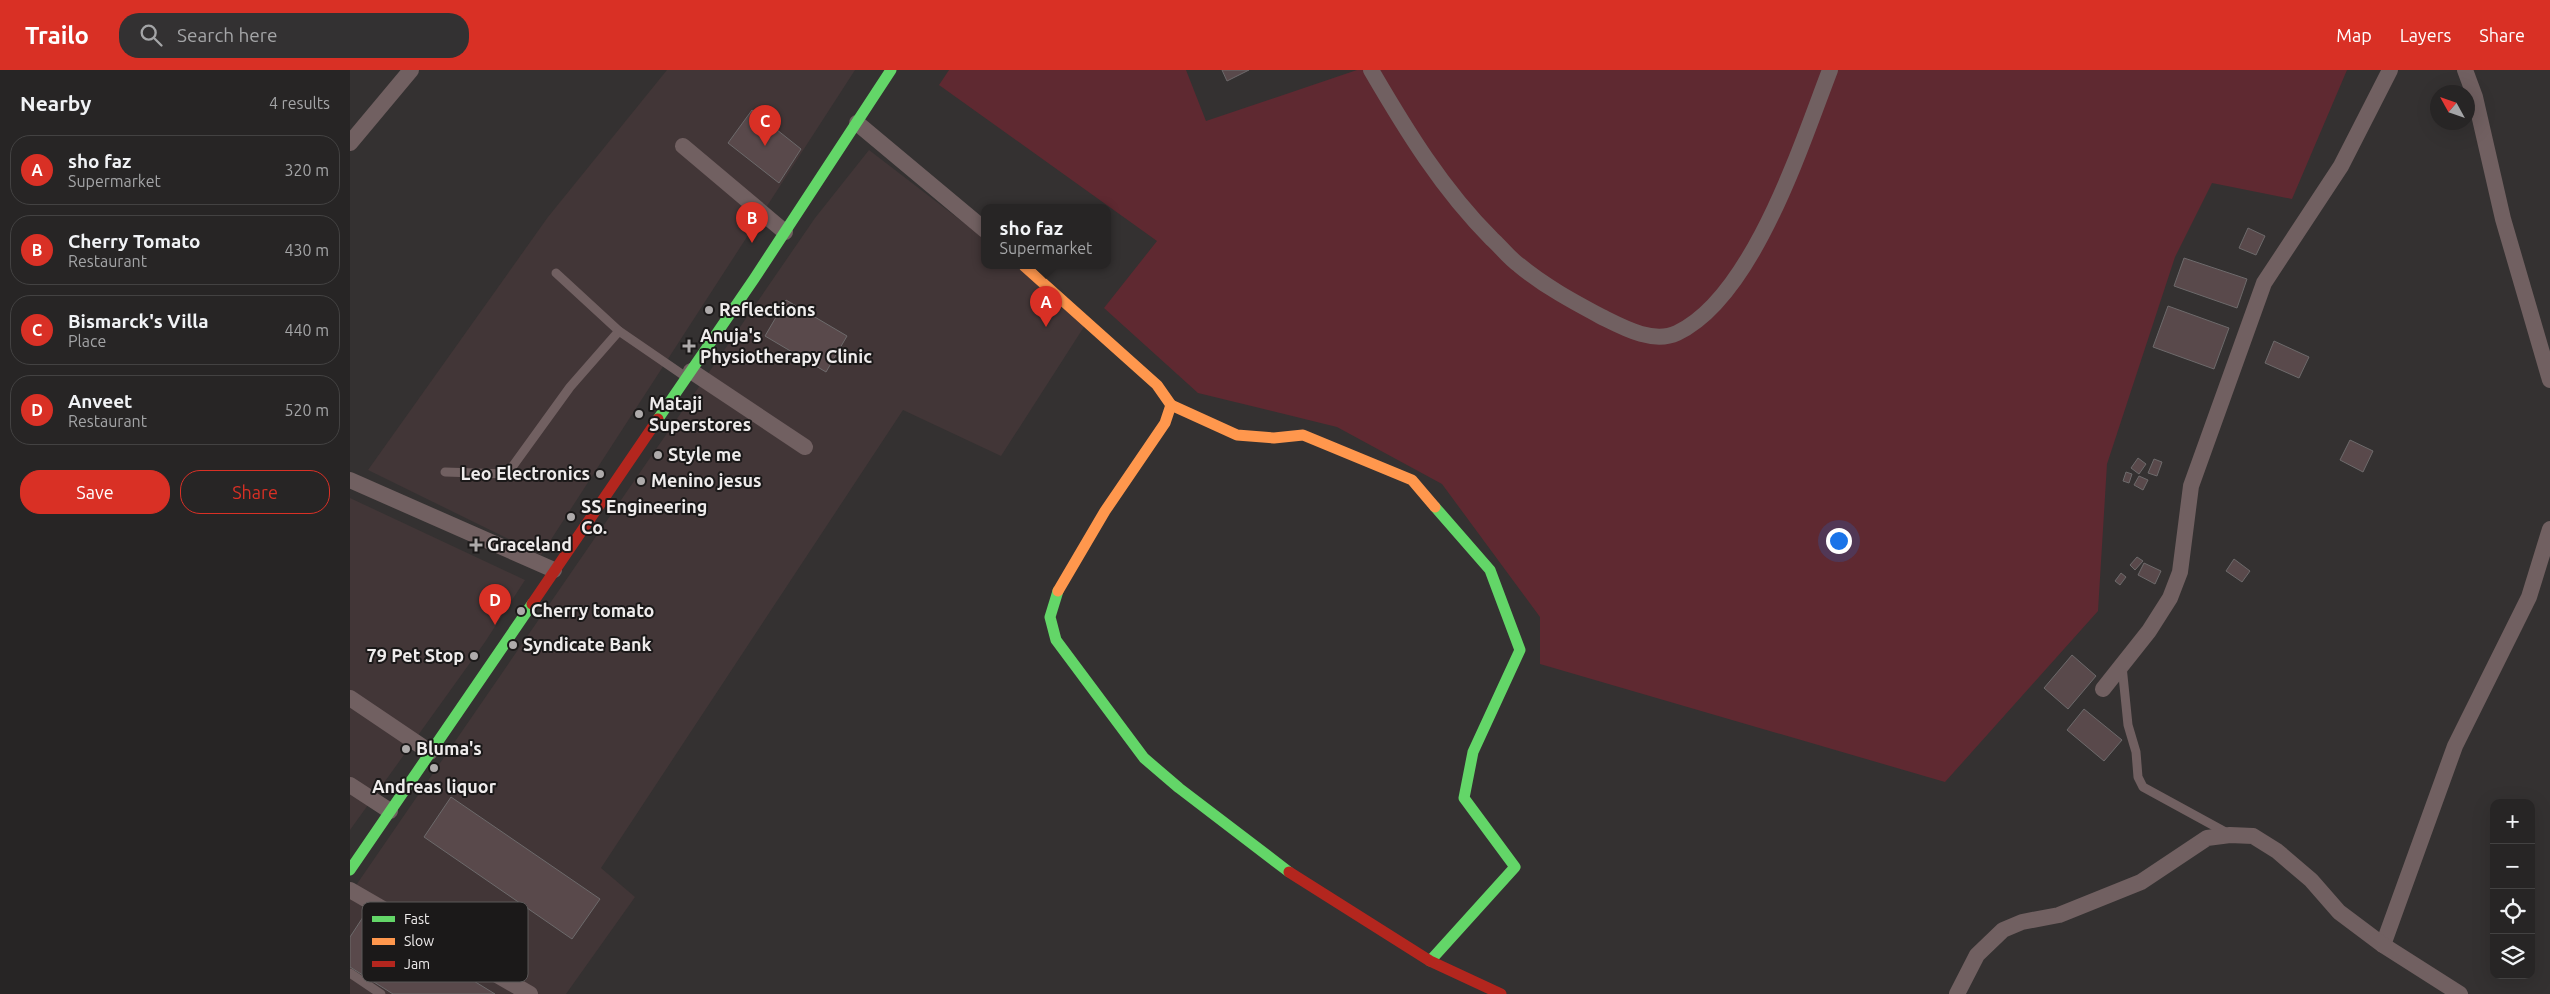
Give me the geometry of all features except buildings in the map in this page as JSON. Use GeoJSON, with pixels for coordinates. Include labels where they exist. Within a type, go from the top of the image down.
{"type":"FeatureCollection","features":[{"type":"Feature","properties":{"kind":"street"},"geometry":{"type":"LineString","coordinates":[[350,143],[411,70]]}},
{"type":"Feature","properties":{"kind":"street"},"geometry":{"type":"LineString","coordinates":[[350,870],[689,374],[891,70]]}},
{"type":"Feature","properties":{"kind":"street"},"geometry":{"type":"LineString","coordinates":[[1371,70],[1411,138],[1465,211],[1518,265],[1571,300],[1626,329],[1662,338],[1678,333],[1708,312],[1732,284],[1761,241],[1830,70]]}},
{"type":"Feature","properties":{"kind":"street"},"geometry":{"type":"LineString","coordinates":[[2103,689],[2149,631],[2170,598],[2180,572],[2191,486],[2264,283],[2341,166],[2390,70]]}},
{"type":"Feature","properties":{"kind":"street"},"geometry":{"type":"LineString","coordinates":[[2465,70],[2475,97],[2503,219],[2550,380]]}},
{"type":"Feature","properties":{"kind":"street"},"geometry":{"type":"LineString","coordinates":[[857,123],[981,227]]}},
{"type":"Feature","properties":{"kind":"street"},"geometry":{"type":"LineString","coordinates":[[683,146],[785,232]]}},
{"type":"Feature","properties":{"kind":"street"},"geometry":{"type":"LineString","coordinates":[[1027,269],[1157,385],[1171,406],[1238,435],[1274,438],[1303,435],[1412,480],[1490,570],[1520,650],[1473,752],[1464,798],[1515,868],[1430,961]]}},
{"type":"Feature","properties":{"kind":"street"},"geometry":{"type":"LineString","coordinates":[[689,374],[806,447]]}},
{"type":"Feature","properties":{"kind":"street"},"geometry":{"type":"LineString","coordinates":[[1171,406],[1165,423],[1105,511],[1059,587],[1050,617],[1056,640],[1144,758],[1179,788],[1306,884],[1430,961],[1501,994]]}},
{"type":"Feature","properties":{"kind":"street"},"geometry":{"type":"LineString","coordinates":[[350,480],[554,570]]}},
{"type":"Feature","properties":{"kind":"street"},"geometry":{"type":"LineString","coordinates":[[2384,945],[2454,746],[2529,597],[2550,529]]}},
{"type":"Feature","properties":{"kind":"street"},"geometry":{"type":"LineString","coordinates":[[350,698],[430,752]]}},
{"type":"Feature","properties":{"kind":"street"},"geometry":{"type":"LineString","coordinates":[[350,785],[390,811]]}},
{"type":"Feature","properties":{"kind":"street"},"geometry":{"type":"LineString","coordinates":[[1957,994],[1978,955],[2003,930],[2022,922],[2059,915],[2140,882],[2207,838],[2230,835],[2253,836],[2277,851],[2311,880],[2339,912],[2384,945],[2460,994]]}},
{"type":"Feature","properties":{"kind":"street"},"geometry":{"type":"LineString","coordinates":[[350,890],[371,902]]}},
{"type":"Feature","properties":{"kind":"street"},"geometry":{"type":"LineString","coordinates":[[509,982],[530,994]]}},
{"type":"Feature","properties":{"kind":"lane"},"geometry":{"type":"LineString","coordinates":[[556,273],[619,331],[689,374]]}},
{"type":"Feature","properties":{"kind":"lane"},"geometry":{"type":"LineString","coordinates":[[445,472],[507,474],[570,387],[619,331]]}},
{"type":"Feature","properties":{"kind":"lane"},"geometry":{"type":"LineString","coordinates":[[2122,666],[2128,725],[2136,752],[2138,777],[2143,787],[2230,835]]}},
{"type":"Feature","properties":{"kind":"lane"},"geometry":{"type":"LineString","coordinates":[[350,973],[362,981]]}},
{"type":"Feature","properties":{"kind":"lane"},"geometry":{"type":"LineString","coordinates":[[363,982],[380,994]]}},
{"type":"Feature","properties":{"kind":"shaded area"},"geometry":{"type":"Polygon","coordinates":[[[667,70],[855,70],[541,555],[368,470],[548,217],[667,70]]]}},
{"type":"Feature","properties":{"kind":"shaded area"},"geometry":{"type":"Polygon","coordinates":[[[949,70],[1186,70],[1206,121],[1357,70],[2347,70],[2292,199],[2212,183],[2175,257],[2107,464],[2098,611],[1945,782],[1540,664],[1540,617],[1442,484],[1337,427],[1198,393],[1104,308],[1157,241],[1111,208],[1111,204],[1105,204],[939,85],[949,70]]]}},
{"type":"Feature","properties":{"kind":"shaded area"},"geometry":{"type":"Polygon","coordinates":[[[869,150],[981,236],[981,269],[1024,269],[1089,319],[1001,456],[903,410],[601,868],[635,897],[566,994],[350,994],[350,894],[815,218],[869,150]]]}},
{"type":"Feature","properties":{"kind":"shaded area"},"geometry":{"type":"Polygon","coordinates":[[[350,498],[525,580],[485,642],[350,830],[350,498]]]}},
{"type":"Feature","properties":{"kind":"traffic: fast"},"geometry":{"type":"LineString","coordinates":[[658,419],[754,279],[891,70]]}},
{"type":"Feature","properties":{"kind":"traffic: fast"},"geometry":{"type":"LineString","coordinates":[[1430,961],[1515,867],[1464,798],[1473,752],[1520,650],[1490,570],[1435,507]]}},
{"type":"Feature","properties":{"kind":"traffic: fast"},"geometry":{"type":"LineString","coordinates":[[1058,591],[1050,617],[1056,640],[1144,758],[1179,788],[1289,872]]}},
{"type":"Feature","properties":{"kind":"traffic: fast"},"geometry":{"type":"LineString","coordinates":[[350,870],[532,604]]}},
{"type":"Feature","properties":{"kind":"traffic: slow"},"geometry":{"type":"LineString","coordinates":[[1027,269],[1157,385],[1171,405],[1165,423],[1105,511],[1058,591]]}},
{"type":"Feature","properties":{"kind":"traffic: slow"},"geometry":{"type":"LineString","coordinates":[[1171,405],[1237,435],[1274,438],[1303,435],[1412,480],[1435,507]]}},
{"type":"Feature","properties":{"kind":"traffic: jam"},"geometry":{"type":"LineString","coordinates":[[532,604],[658,419]]}},
{"type":"Feature","properties":{"kind":"traffic: jam"},"geometry":{"type":"LineString","coordinates":[[1289,872],[1430,961],[1501,994]]}},
{"type":"Feature","properties":{"kind":"place","name":"Bismarck's Villa"},"geometry":{"type":"Point","coordinates":[765,146]}},
{"type":"Feature","properties":{"kind":"place","name":"Cherry Tomato"},"geometry":{"type":"Point","coordinates":[752,243]}},
{"type":"Feature","properties":{"kind":"place","name":"Reflections"},"geometry":{"type":"Point","coordinates":[709,310]}},
{"type":"Feature","properties":{"kind":"place","name":"sho faz"},"geometry":{"type":"Point","coordinates":[1046,327]}},
{"type":"Feature","properties":{"kind":"place","name":"Anuja's Physiotherapy Clinic"},"geometry":{"type":"Point","coordinates":[689,346]}},
{"type":"Feature","properties":{"kind":"place","name":"Mataji Superstores"},"geometry":{"type":"Point","coordinates":[639,414]}},
{"type":"Feature","properties":{"kind":"place","name":"Style me"},"geometry":{"type":"Point","coordinates":[658,455]}},
{"type":"Feature","properties":{"kind":"place","name":"Leo Electronics"},"geometry":{"type":"Point","coordinates":[600,474]}},
{"type":"Feature","properties":{"kind":"place","name":"Menino jesus"},"geometry":{"type":"Point","coordinates":[641,481]}},
{"type":"Feature","properties":{"kind":"place","name":"SS Engineering Co."},"geometry":{"type":"Point","coordinates":[571,517]}},
{"type":"Feature","properties":{"kind":"place","name":"Graceland"},"geometry":{"type":"Point","coordinates":[476,545]}},
{"type":"Feature","properties":{"kind":"place","name":"Cherry tomato"},"geometry":{"type":"Point","coordinates":[521,611]}},
{"type":"Feature","properties":{"kind":"place","name":"Anveet"},"geometry":{"type":"Point","coordinates":[495,625]}},
{"type":"Feature","properties":{"kind":"place","name":"Syndicate Bank"},"geometry":{"type":"Point","coordinates":[513,645]}},
{"type":"Feature","properties":{"kind":"place","name":"79 Pet Stop"},"geometry":{"type":"Point","coordinates":[474,656]}},
{"type":"Feature","properties":{"kind":"place","name":"Bluma's"},"geometry":{"type":"Point","coordinates":[406,749]}},
{"type":"Feature","properties":{"kind":"place","name":"Andreas liquor"},"geometry":{"type":"Point","coordinates":[434,768]}}]}
